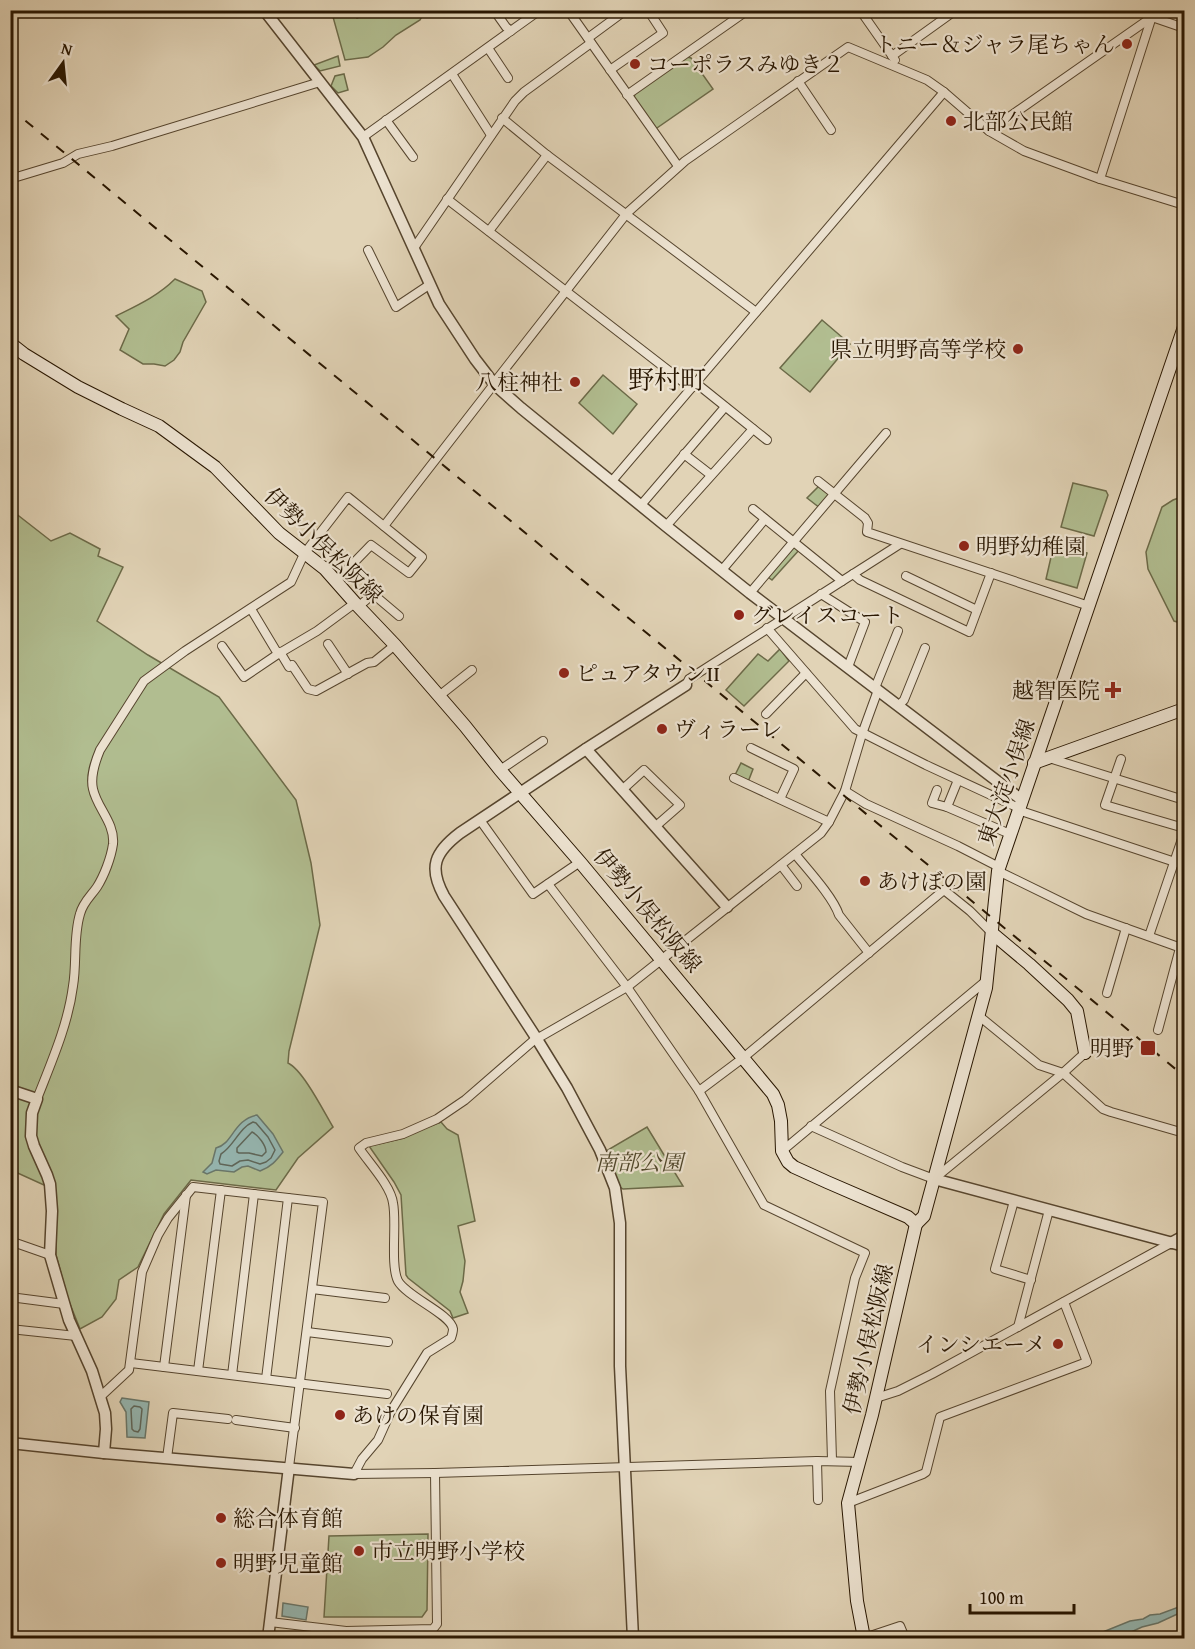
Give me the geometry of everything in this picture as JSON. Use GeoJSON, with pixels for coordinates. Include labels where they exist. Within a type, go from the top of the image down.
{"type":"FeatureCollection","features":[{"type":"Feature","properties":{"kind":"main road","name":"東大淀小俣線"},"geometry":{"type":"LineString","coordinates":[[916,1224],[924,1216],[988,979],[998,869],[1185,327]]}},
{"type":"Feature","properties":{"kind":"main road","name":"伊勢小俣松阪線"},"geometry":{"type":"LineString","coordinates":[[10,343],[78,387],[159,426],[216,467],[279,534],[326,569],[486,751],[773,1094],[781,1121],[782,1151]]}},
{"type":"Feature","properties":{"kind":"main road"},"geometry":{"type":"LineString","coordinates":[[1034,763],[1185,710]]}},
{"type":"Feature","properties":{"kind":"main road"},"geometry":{"type":"LineString","coordinates":[[992,933],[1068,1000],[1077,1011],[1085,1053]]}},
{"type":"Feature","properties":{"kind":"main road"},"geometry":{"type":"LineString","coordinates":[[782,1151],[794,1167],[899,1213],[916,1224]]}},
{"type":"Feature","properties":{"kind":"main road","name":"伊勢小俣松阪線"},"geometry":{"type":"LineString","coordinates":[[864,1638],[856,1592],[848,1503],[876,1398],[916,1224]]}},
{"type":"Feature","properties":{"kind":"street"},"geometry":{"type":"LineString","coordinates":[[264,10],[363,137],[429,285],[475,359],[495,384],[521,408],[666,526],[877,689],[1020,806]]}},
{"type":"Feature","properties":{"kind":"street"},"geometry":{"type":"LineString","coordinates":[[494,10],[511,32]]}},
{"type":"Feature","properties":{"kind":"street"},"geometry":{"type":"LineString","coordinates":[[521,10],[527,20]]}},
{"type":"Feature","properties":{"kind":"street"},"geometry":{"type":"LineString","coordinates":[[363,137],[540,10]]}},
{"type":"Feature","properties":{"kind":"street"},"geometry":{"type":"LineString","coordinates":[[568,10],[678,166]]}},
{"type":"Feature","properties":{"kind":"street"},"geometry":{"type":"LineString","coordinates":[[414,248],[502,118],[524,92],[626,10]]}},
{"type":"Feature","properties":{"kind":"street"},"geometry":{"type":"LineString","coordinates":[[610,70],[663,33],[648,10]]}},
{"type":"Feature","properties":{"kind":"street"},"geometry":{"type":"LineString","coordinates":[[860,10],[903,70]]}},
{"type":"Feature","properties":{"kind":"street"},"geometry":{"type":"LineString","coordinates":[[627,95],[746,11]]}},
{"type":"Feature","properties":{"kind":"street"},"geometry":{"type":"LineString","coordinates":[[892,56],[954,11]]}},
{"type":"Feature","properties":{"kind":"street"},"geometry":{"type":"LineString","coordinates":[[1151,13],[1185,28]]}},
{"type":"Feature","properties":{"kind":"street"},"geometry":{"type":"LineString","coordinates":[[989,131],[1151,13]]}},
{"type":"Feature","properties":{"kind":"street"},"geometry":{"type":"LineString","coordinates":[[1100,179],[1151,13]]}},
{"type":"Feature","properties":{"kind":"street"},"geometry":{"type":"LineString","coordinates":[[384,526],[627,213],[678,166],[848,47],[927,80],[989,131],[1024,151],[1100,179],[1185,206]]}},
{"type":"Feature","properties":{"kind":"street"},"geometry":{"type":"LineString","coordinates":[[488,48],[508,78]]}},
{"type":"Feature","properties":{"kind":"street"},"geometry":{"type":"LineString","coordinates":[[452,74],[491,135]]}},
{"type":"Feature","properties":{"kind":"street"},"geometry":{"type":"LineString","coordinates":[[798,81],[831,130]]}},
{"type":"Feature","properties":{"kind":"street"},"geometry":{"type":"LineString","coordinates":[[10,179],[63,163],[78,154],[112,146],[320,82]]}},
{"type":"Feature","properties":{"kind":"street"},"geometry":{"type":"LineString","coordinates":[[612,481],[944,92]]}},
{"type":"Feature","properties":{"kind":"street"},"geometry":{"type":"LineString","coordinates":[[502,118],[756,312]]}},
{"type":"Feature","properties":{"kind":"street"},"geometry":{"type":"LineString","coordinates":[[386,120],[413,157]]}},
{"type":"Feature","properties":{"kind":"street"},"geometry":{"type":"LineString","coordinates":[[489,231],[548,155]]}},
{"type":"Feature","properties":{"kind":"street"},"geometry":{"type":"LineString","coordinates":[[447,199],[566,292],[767,440]]}},
{"type":"Feature","properties":{"kind":"street"},"geometry":{"type":"LineString","coordinates":[[368,250],[396,307],[429,285]]}},
{"type":"Feature","properties":{"kind":"street"},"geometry":{"type":"LineString","coordinates":[[641,505],[725,407]]}},
{"type":"Feature","properties":{"kind":"street"},"geometry":{"type":"LineString","coordinates":[[666,526],[753,429]]}},
{"type":"Feature","properties":{"kind":"street"},"geometry":{"type":"LineString","coordinates":[[750,593],[886,433]]}},
{"type":"Feature","properties":{"kind":"street"},"geometry":{"type":"LineString","coordinates":[[684,454],[711,475]]}},
{"type":"Feature","properties":{"kind":"street"},"geometry":{"type":"LineString","coordinates":[[818,481],[865,518],[868,524],[867,532],[1089,606]]}},
{"type":"Feature","properties":{"kind":"street"},"geometry":{"type":"LineString","coordinates":[[104,1453],[106,1424],[100,1397],[64,1304],[50,1255],[52,1211],[50,1184],[31,1136],[32,1113],[68,1012],[74,985],[79,915],[86,899],[97,886],[112,849],[113,837],[109,823],[93,790],[96,760],[113,728],[144,681],[185,651],[291,582],[304,554],[348,497],[422,557],[409,573],[371,545],[336,581]]}},
{"type":"Feature","properties":{"kind":"street"},"geometry":{"type":"LineString","coordinates":[[753,509],[842,581]]}},
{"type":"Feature","properties":{"kind":"street"},"geometry":{"type":"LineString","coordinates":[[722,570],[765,519]]}},
{"type":"Feature","properties":{"kind":"street"},"geometry":{"type":"LineString","coordinates":[[633,1638],[619,1323],[618,1198],[606,1163],[590,1130],[537,1039],[444,896],[437,881],[435,862],[440,851],[449,841],[586,748],[686,685],[689,679],[900,544]]}},
{"type":"Feature","properties":{"kind":"street"},"geometry":{"type":"LineString","coordinates":[[854,574],[860,580],[969,632],[991,573]]}},
{"type":"Feature","properties":{"kind":"street"},"geometry":{"type":"LineString","coordinates":[[906,576],[977,610]]}},
{"type":"Feature","properties":{"kind":"street"},"geometry":{"type":"LineString","coordinates":[[222,646],[244,677],[373,594],[399,616]]}},
{"type":"Feature","properties":{"kind":"street"},"geometry":{"type":"LineString","coordinates":[[821,594],[865,622],[848,667]]}},
{"type":"Feature","properties":{"kind":"street"},"geometry":{"type":"LineString","coordinates":[[250,609],[289,667],[292,665],[308,689],[316,691],[367,663],[374,662],[395,645]]}},
{"type":"Feature","properties":{"kind":"street"},"geometry":{"type":"LineString","coordinates":[[767,628],[855,729],[862,734],[958,780],[1020,806],[1185,865]]}},
{"type":"Feature","properties":{"kind":"street"},"geometry":{"type":"LineString","coordinates":[[354,1474],[356,1466],[378,1440],[391,1411],[427,1353],[451,1338],[453,1330],[444,1318],[400,1283],[396,1269],[393,1202],[387,1188],[359,1149],[366,1143],[403,1134],[437,1119],[465,1100],[537,1039],[627,987],[824,830],[846,791],[862,734],[898,631]]}},
{"type":"Feature","properties":{"kind":"street"},"geometry":{"type":"LineString","coordinates":[[328,644],[348,674]]}},
{"type":"Feature","properties":{"kind":"street"},"geometry":{"type":"LineString","coordinates":[[898,706],[904,700],[925,648]]}},
{"type":"Feature","properties":{"kind":"street"},"geometry":{"type":"LineString","coordinates":[[439,696],[472,670]]}},
{"type":"Feature","properties":{"kind":"street"},"geometry":{"type":"LineString","coordinates":[[766,714],[806,673]]}},
{"type":"Feature","properties":{"kind":"street"},"geometry":{"type":"LineString","coordinates":[[500,770],[543,741]]}},
{"type":"Feature","properties":{"kind":"street"},"geometry":{"type":"LineString","coordinates":[[586,748],[727,907]]}},
{"type":"Feature","properties":{"kind":"street"},"geometry":{"type":"LineString","coordinates":[[751,748],[794,769],[780,799]]}},
{"type":"Feature","properties":{"kind":"street"},"geometry":{"type":"LineString","coordinates":[[1049,758],[1185,800]]}},
{"type":"Feature","properties":{"kind":"street"},"geometry":{"type":"LineString","coordinates":[[1122,759],[1105,805],[1185,828]]}},
{"type":"Feature","properties":{"kind":"street"},"geometry":{"type":"LineString","coordinates":[[622,790],[644,770],[680,806],[656,826]]}},
{"type":"Feature","properties":{"kind":"street"},"geometry":{"type":"LineString","coordinates":[[734,778],[829,822]]}},
{"type":"Feature","properties":{"kind":"street"},"geometry":{"type":"LineString","coordinates":[[947,807],[958,780]]}},
{"type":"Feature","properties":{"kind":"street"},"geometry":{"type":"LineString","coordinates":[[937,790],[932,803],[947,807],[1010,834]]}},
{"type":"Feature","properties":{"kind":"street"},"geometry":{"type":"LineString","coordinates":[[846,791],[866,804],[958,846],[1086,914],[1182,949],[1158,1030]]}},
{"type":"Feature","properties":{"kind":"street"},"geometry":{"type":"LineString","coordinates":[[480,820],[533,894],[580,862]]}},
{"type":"Feature","properties":{"kind":"street"},"geometry":{"type":"LineString","coordinates":[[1149,936],[1185,833]]}},
{"type":"Feature","properties":{"kind":"street"},"geometry":{"type":"LineString","coordinates":[[795,854],[869,953]]}},
{"type":"Feature","properties":{"kind":"street"},"geometry":{"type":"LineString","coordinates":[[782,865],[797,886]]}},
{"type":"Feature","properties":{"kind":"street"},"geometry":{"type":"LineString","coordinates":[[548,884],[627,987],[699,1091],[764,1205],[865,1253],[855,1278],[830,1391],[832,1460]]}},
{"type":"Feature","properties":{"kind":"street"},"geometry":{"type":"LineString","coordinates":[[699,1091],[743,1058],[944,890],[992,933]]}},
{"type":"Feature","properties":{"kind":"street"},"geometry":{"type":"LineString","coordinates":[[1107,993],[1126,928]]}},
{"type":"Feature","properties":{"kind":"street"},"geometry":{"type":"LineString","coordinates":[[782,1151],[988,979]]}},
{"type":"Feature","properties":{"kind":"street"},"geometry":{"type":"LineString","coordinates":[[979,1016],[1039,1065],[1063,1073],[1103,1109],[1185,1133]]}},
{"type":"Feature","properties":{"kind":"street"},"geometry":{"type":"LineString","coordinates":[[934,1179],[1085,1053]]}},
{"type":"Feature","properties":{"kind":"street"},"geometry":{"type":"LineString","coordinates":[[10,1090],[37,1099]]}},
{"type":"Feature","properties":{"kind":"street"},"geometry":{"type":"LineString","coordinates":[[811,1126],[934,1179],[1185,1246]]}},
{"type":"Feature","properties":{"kind":"street"},"geometry":{"type":"LineString","coordinates":[[100,1397],[129,1370],[142,1272],[163,1227],[193,1187],[323,1202],[268,1638]]}},
{"type":"Feature","properties":{"kind":"street"},"geometry":{"type":"LineString","coordinates":[[198,1371],[221,1190]]}},
{"type":"Feature","properties":{"kind":"street"},"geometry":{"type":"LineString","coordinates":[[164,1367],[186,1194]]}},
{"type":"Feature","properties":{"kind":"street"},"geometry":{"type":"LineString","coordinates":[[232,1375],[254,1194]]}},
{"type":"Feature","properties":{"kind":"street"},"geometry":{"type":"LineString","coordinates":[[266,1379],[288,1198]]}},
{"type":"Feature","properties":{"kind":"street"},"geometry":{"type":"LineString","coordinates":[[1014,1201],[994,1269],[1031,1280]]}},
{"type":"Feature","properties":{"kind":"street"},"geometry":{"type":"LineString","coordinates":[[1018,1327],[1049,1210]]}},
{"type":"Feature","properties":{"kind":"street"},"geometry":{"type":"LineString","coordinates":[[876,1398],[897,1391],[1185,1236]]}},
{"type":"Feature","properties":{"kind":"street"},"geometry":{"type":"LineString","coordinates":[[10,1241],[50,1255]]}},
{"type":"Feature","properties":{"kind":"street"},"geometry":{"type":"LineString","coordinates":[[312,1289],[385,1298]]}},
{"type":"Feature","properties":{"kind":"street"},"geometry":{"type":"LineString","coordinates":[[10,1297],[64,1304]]}},
{"type":"Feature","properties":{"kind":"street"},"geometry":{"type":"LineString","coordinates":[[848,1503],[926,1472],[940,1417],[1087,1362],[1064,1302]]}},
{"type":"Feature","properties":{"kind":"street"},"geometry":{"type":"LineString","coordinates":[[10,1329],[76,1336]]}},
{"type":"Feature","properties":{"kind":"street"},"geometry":{"type":"LineString","coordinates":[[307,1332],[388,1342]]}},
{"type":"Feature","properties":{"kind":"street"},"geometry":{"type":"LineString","coordinates":[[131,1363],[387,1394]]}},
{"type":"Feature","properties":{"kind":"street"},"geometry":{"type":"LineString","coordinates":[[167,1458],[173,1413],[295,1428]]}},
{"type":"Feature","properties":{"kind":"street"},"geometry":{"type":"LineString","coordinates":[[10,1443],[354,1474],[832,1460],[860,1462]]}},
{"type":"Feature","properties":{"kind":"street"},"geometry":{"type":"LineString","coordinates":[[817,1461],[818,1500]]}},
{"type":"Feature","properties":{"kind":"street"},"geometry":{"type":"LineString","coordinates":[[270,1622],[346,1631],[433,1629],[437,1624],[435,1473]]}},
{"type":"Feature","properties":{"kind":"street"},"geometry":{"type":"LineString","coordinates":[[864,1638],[900,1626],[905,1638]]}},
{"type":"Feature","properties":{"kind":"green space"},"geometry":{"type":"Polygon","coordinates":[[[337,11],[353,11],[357,18],[373,11],[425,11],[420,20],[368,57],[345,60],[333,17],[337,11]]]}},
{"type":"Feature","properties":{"kind":"green space"},"geometry":{"type":"Polygon","coordinates":[[[338,56],[340,66],[320,71],[314,65],[338,56]]]}},
{"type":"Feature","properties":{"kind":"green space"},"geometry":{"type":"Polygon","coordinates":[[[687,57],[691,58],[713,89],[654,130],[634,98],[635,93],[687,57]]]}},
{"type":"Feature","properties":{"kind":"green space"},"geometry":{"type":"Polygon","coordinates":[[[344,74],[348,90],[338,93],[331,86],[335,76],[344,74]]]}},
{"type":"Feature","properties":{"kind":"green space"},"geometry":{"type":"Polygon","coordinates":[[[175,279],[202,291],[206,302],[174,360],[165,366],[143,364],[120,350],[129,329],[116,316],[155,295],[175,279]]]}},
{"type":"Feature","properties":{"kind":"green space"},"geometry":{"type":"Polygon","coordinates":[[[822,320],[850,344],[810,392],[780,368],[822,320]]]}},
{"type":"Feature","properties":{"kind":"green space"},"geometry":{"type":"Polygon","coordinates":[[[603,375],[637,404],[613,434],[579,403],[603,375]]]}},
{"type":"Feature","properties":{"kind":"green space"},"geometry":{"type":"Polygon","coordinates":[[[1073,483],[1106,491],[1108,495],[1094,536],[1061,527],[1073,483]]]}},
{"type":"Feature","properties":{"kind":"green space"},"geometry":{"type":"Polygon","coordinates":[[[820,485],[832,494],[820,508],[807,498],[820,485]]]}},
{"type":"Feature","properties":{"kind":"green space"},"geometry":{"type":"Polygon","coordinates":[[[1184,496],[1184,624],[1174,621],[1148,569],[1146,552],[1162,507],[1184,496]]]}},
{"type":"Feature","properties":{"kind":"green space"},"geometry":{"type":"Polygon","coordinates":[[[10,509],[51,541],[70,533],[100,549],[98,556],[123,567],[97,621],[148,655],[219,697],[296,800],[311,863],[320,925],[288,1063],[306,1082],[333,1127],[298,1158],[276,1190],[191,1180],[164,1214],[138,1267],[119,1280],[116,1299],[102,1317],[80,1329],[68,1299],[56,1255],[55,1190],[11,1170],[10,509]]]}},
{"type":"Feature","properties":{"kind":"green space"},"geometry":{"type":"Polygon","coordinates":[[[795,544],[800,549],[772,580],[768,577],[795,544]]]}},
{"type":"Feature","properties":{"kind":"green space"},"geometry":{"type":"Polygon","coordinates":[[[1054,544],[1087,553],[1077,588],[1046,579],[1054,544]]]}},
{"type":"Feature","properties":{"kind":"green space"},"geometry":{"type":"Polygon","coordinates":[[[780,649],[789,661],[744,706],[726,690],[758,654],[768,661],[780,649]]]}},
{"type":"Feature","properties":{"kind":"green space"},"geometry":{"type":"Polygon","coordinates":[[[741,763],[753,769],[748,782],[734,777],[741,763]]]}},
{"type":"Feature","properties":{"kind":"green space"},"geometry":{"type":"Polygon","coordinates":[[[441,1122],[447,1129],[458,1135],[475,1221],[458,1226],[465,1261],[460,1292],[468,1313],[453,1318],[450,1311],[406,1275],[401,1195],[369,1146],[404,1138],[406,1135],[441,1122]]]}},
{"type":"Feature","properties":{"kind":"green space","name":"南部公園"},"geometry":{"type":"Polygon","coordinates":[[[647,1127],[683,1186],[623,1189],[620,1187],[606,1151],[647,1127]]]}},
{"type":"Feature","properties":{"kind":"green space"},"geometry":{"type":"Polygon","coordinates":[[[428,1534],[427,1610],[422,1617],[324,1617],[329,1536],[428,1534]]]}},
{"type":"Feature","properties":{"kind":"water"},"geometry":{"type":"Polygon","coordinates":[[[257,1115],[273,1134],[283,1152],[276,1161],[260,1171],[248,1166],[234,1172],[216,1170],[207,1174],[203,1172],[212,1163],[216,1148],[222,1146],[243,1122],[257,1115]]]}},
{"type":"Feature","properties":{"kind":"water"},"geometry":{"type":"Polygon","coordinates":[[[122,1398],[149,1402],[145,1438],[127,1437],[126,1412],[120,1402],[122,1398]]]}},
{"type":"Feature","properties":{"kind":"water"},"geometry":{"type":"Polygon","coordinates":[[[283,1603],[308,1607],[306,1620],[282,1616],[283,1603]]]}},
{"type":"Feature","properties":{"kind":"water"},"geometry":{"type":"Polygon","coordinates":[[[1184,1605],[1184,1611],[1118,1638],[1085,1638],[1130,1621],[1160,1614],[1184,1605]]]}},
{"type":"Feature","properties":{"kind":"railway"},"geometry":{"type":"LineString","coordinates":[[10,108],[1184,1076]]}},
{"type":"Feature","properties":{"kind":"place","name":"トニー＆ジャラ尾ちゃん"},"geometry":{"type":"Point","coordinates":[1127,44]}},
{"type":"Feature","properties":{"kind":"place","name":"コーポラスみゆき２"},"geometry":{"type":"Point","coordinates":[635,64]}},
{"type":"Feature","properties":{"kind":"place","name":"北部公民館"},"geometry":{"type":"Point","coordinates":[951,121]}},
{"type":"Feature","properties":{"kind":"place","name":"県立明野高等学校"},"geometry":{"type":"Point","coordinates":[1018,349]}},
{"type":"Feature","properties":{"kind":"place","name":"八柱神社"},"geometry":{"type":"Point","coordinates":[575,382]}},
{"type":"Feature","properties":{"kind":"place","name":"明野幼稚園"},"geometry":{"type":"Point","coordinates":[964,546]}},
{"type":"Feature","properties":{"kind":"place","name":"グレイスコート"},"geometry":{"type":"Point","coordinates":[739,615]}},
{"type":"Feature","properties":{"kind":"place","name":"ピュアタウンⅡ"},"geometry":{"type":"Point","coordinates":[564,673]}},
{"type":"Feature","properties":{"kind":"place","name":"越智医院"},"geometry":{"type":"Point","coordinates":[1113,690]}},
{"type":"Feature","properties":{"kind":"place","name":"ヴィラーレ"},"geometry":{"type":"Point","coordinates":[662,729]}},
{"type":"Feature","properties":{"kind":"place","name":"あけぼの園"},"geometry":{"type":"Point","coordinates":[865,881]}},
{"type":"Feature","properties":{"kind":"place","name":"明野"},"geometry":{"type":"Point","coordinates":[1148,1048]}},
{"type":"Feature","properties":{"kind":"place","name":"インシエーメ"},"geometry":{"type":"Point","coordinates":[1058,1344]}},
{"type":"Feature","properties":{"kind":"place","name":"あけの保育園"},"geometry":{"type":"Point","coordinates":[340,1415]}},
{"type":"Feature","properties":{"kind":"place","name":"総合体育館"},"geometry":{"type":"Point","coordinates":[221,1518]}},
{"type":"Feature","properties":{"kind":"place","name":"市立明野小学校"},"geometry":{"type":"Point","coordinates":[359,1551]}},
{"type":"Feature","properties":{"kind":"place","name":"明野児童館"},"geometry":{"type":"Point","coordinates":[221,1563]}},
{"type":"Feature","properties":{"kind":"district","name":"野村町"},"geometry":{"type":"Point","coordinates":[667,380]}}]}
